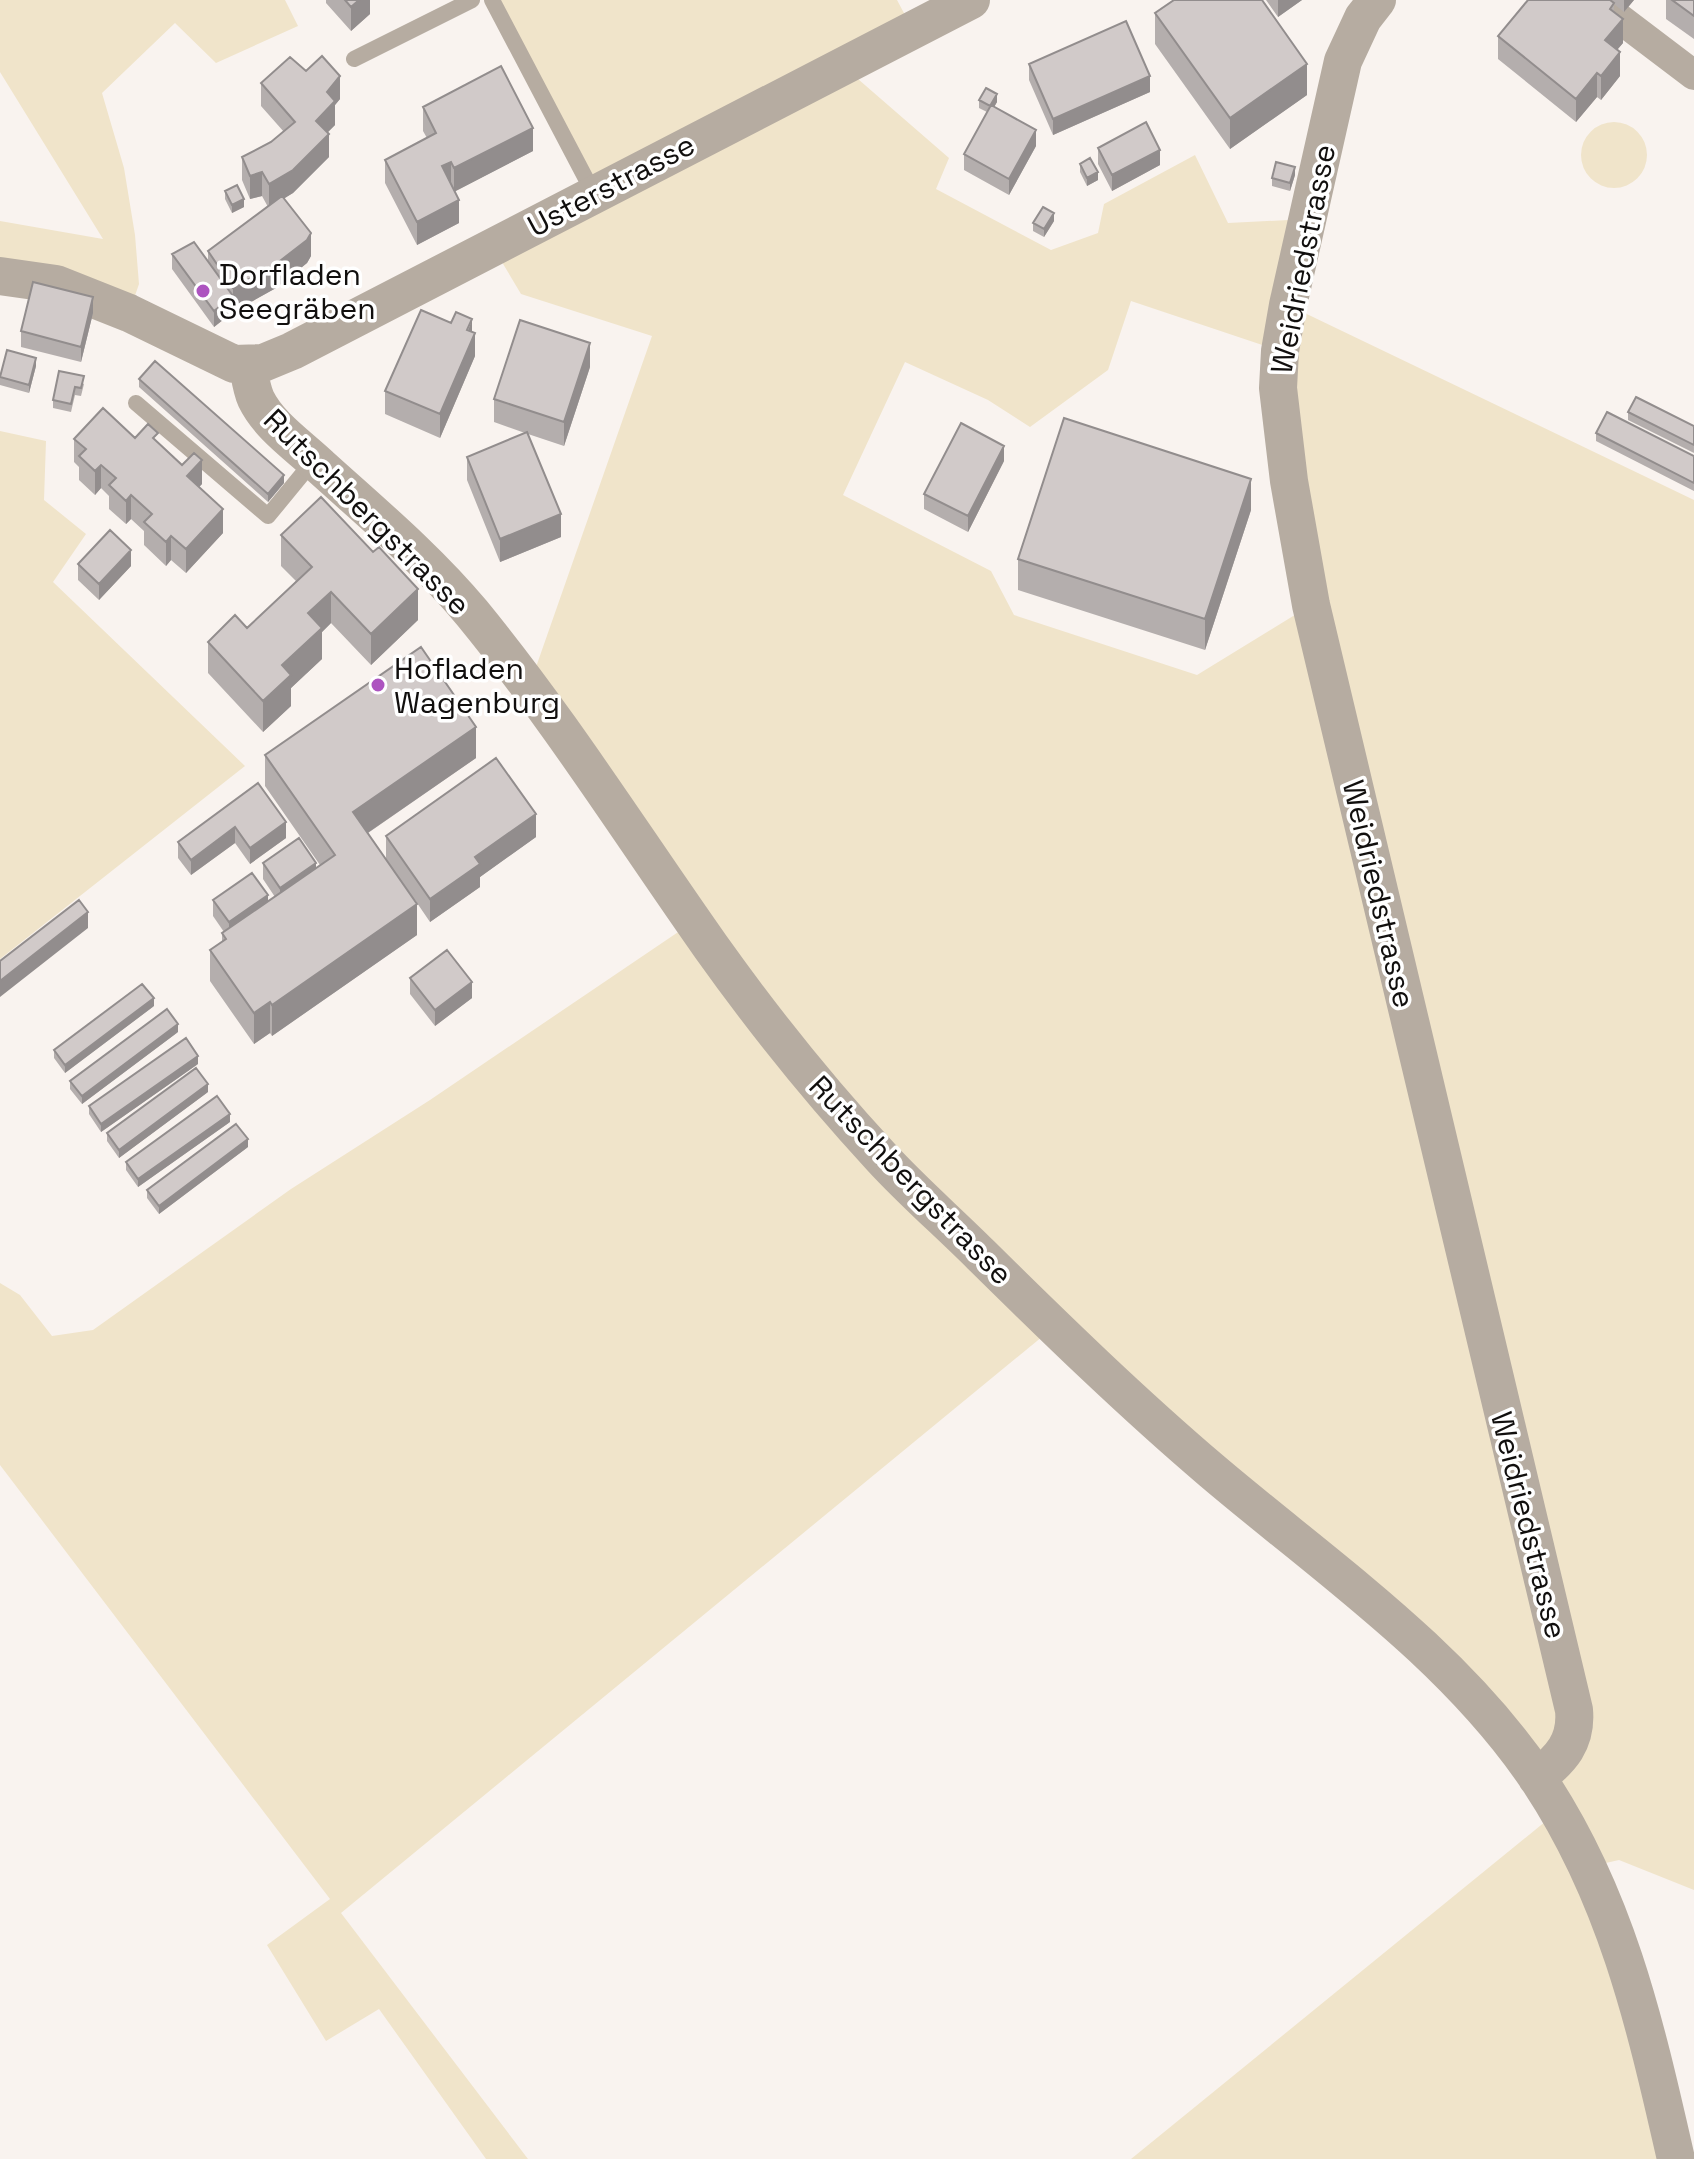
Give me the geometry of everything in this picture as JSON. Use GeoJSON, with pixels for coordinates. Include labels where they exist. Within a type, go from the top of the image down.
{"type":"FeatureCollection","features":[{"type":"Feature","properties":{"kind":"street","name":"Usterstrasse"},"geometry":{"type":"LineString","coordinates":[[248,365],[263,363],[292,351],[971,0]]}},
{"type":"Feature","properties":{"kind":"street","name":"Weidriedstrasse"},"geometry":{"type":"LineString","coordinates":[[1377,0],[1363,18],[1343,61],[1288,305],[1280,351],[1278,388],[1289,481],[1311,605],[1574,1710],[1572,1739],[1556,1763],[1537,1778]]}},
{"type":"Feature","properties":{"kind":"street"},"geometry":{"type":"LineString","coordinates":[[1595,0],[1694,75]]}},
{"type":"Feature","properties":{"kind":"street"},"geometry":{"type":"LineString","coordinates":[[0,276],[56,284],[129,313],[217,357],[234,364],[248,365]]}},
{"type":"Feature","properties":{"kind":"street","name":"Rutschbergstrasse"},"geometry":{"type":"LineString","coordinates":[[248,365],[252,389],[265,413],[414,552],[469,610],[553,718],[714,951],[794,1056],[881,1157],[1054,1327],[1207,1467],[1408,1632],[1483,1709],[1537,1778],[1587,1867],[1616,1933],[1644,2020],[1676,2159]]}},
{"type":"Feature","properties":{"kind":"lane"},"geometry":{"type":"LineString","coordinates":[[354,59],[472,0]]}},
{"type":"Feature","properties":{"kind":"lane"},"geometry":{"type":"LineString","coordinates":[[492,0],[594,194]]}},
{"type":"Feature","properties":{"kind":"lane"},"geometry":{"type":"LineString","coordinates":[[136,403],[268,516],[314,460]]}},
{"type":"Feature","properties":{"kind":"shaded area"},"geometry":{"type":"Polygon","coordinates":[[[0,0],[285,0],[298,26],[216,63],[175,23],[102,93],[124,168],[135,235],[139,284],[129,313],[0,276],[0,221],[103,239],[0,72],[0,0]]]}},
{"type":"Feature","properties":{"kind":"shaded area"},"geometry":{"type":"Polygon","coordinates":[[[492,0],[897,0],[913,30],[843,66],[949,158],[936,189],[1051,250],[1098,233],[1104,204],[1195,155],[1228,223],[1308,219],[1288,305],[1694,500],[1694,1890],[1619,1860],[1588,1867],[1676,2159],[1131,2159],[1557,1812],[1537,1778],[1054,1327],[341,1913],[528,2159],[486,2159],[379,2009],[326,2041],[267,1945],[330,1899],[0,1465],[0,1283],[20,1295],[52,1336],[93,1330],[291,1189],[430,1100],[693,922],[529,687],[652,336],[521,294],[493,247],[594,194],[492,0]],[[1131,301],[1108,370],[1030,427],[988,400],[905,362],[843,495],[991,571],[1014,615],[1197,675],[1311,605],[1280,351],[1131,301]]]}},
{"type":"Feature","properties":{"kind":"shaded area"},"geometry":{"type":"Polygon","coordinates":[[[1607,122],[1621,122],[1633,127],[1642,136],[1647,155],[1645,168],[1638,179],[1621,188],[1607,188],[1595,183],[1586,174],[1581,162],[1581,148],[1586,136],[1595,127],[1607,122]]]}},
{"type":"Feature","properties":{"kind":"shaded area"},"geometry":{"type":"Polygon","coordinates":[[[0,431],[46,441],[44,500],[86,534],[53,582],[245,766],[0,959],[0,431]]]}},
{"type":"Feature","properties":{"kind":"building"},"geometry":{"type":"Polygon","coordinates":[[[345,0],[359,0],[351,7],[345,0]]]}},
{"type":"Feature","properties":{"kind":"building"},"geometry":{"type":"Polygon","coordinates":[[[1174,0],[1262,0],[1307,64],[1230,118],[1155,13],[1174,0]]]}},
{"type":"Feature","properties":{"kind":"building"},"geometry":{"type":"Polygon","coordinates":[[[1528,0],[1610,0],[1614,3],[1610,9],[1623,19],[1605,40],[1620,52],[1601,76],[1597,73],[1576,99],[1498,36],[1528,0]]]}},
{"type":"Feature","properties":{"kind":"building"},"geometry":{"type":"Polygon","coordinates":[[[1672,0],[1694,0],[1694,16],[1672,0]]]}},
{"type":"Feature","properties":{"kind":"building"},"geometry":{"type":"Polygon","coordinates":[[[1126,21],[1150,76],[1053,119],[1029,64],[1126,21]]]}},
{"type":"Feature","properties":{"kind":"building"},"geometry":{"type":"Polygon","coordinates":[[[322,56],[340,76],[327,92],[335,101],[316,121],[329,134],[293,170],[269,184],[262,172],[250,176],[242,157],[271,142],[295,122],[261,83],[290,57],[306,71],[322,56]]]}},
{"type":"Feature","properties":{"kind":"building"},"geometry":{"type":"Polygon","coordinates":[[[501,66],[533,128],[454,168],[451,162],[442,166],[459,200],[417,222],[385,160],[436,133],[423,107],[501,66]]]}},
{"type":"Feature","properties":{"kind":"building"},"geometry":{"type":"Polygon","coordinates":[[[986,88],[997,94],[990,106],[979,100],[986,88]]]}},
{"type":"Feature","properties":{"kind":"building"},"geometry":{"type":"Polygon","coordinates":[[[991,105],[1036,130],[1009,179],[964,154],[991,105]]]}},
{"type":"Feature","properties":{"kind":"building"},"geometry":{"type":"Polygon","coordinates":[[[1146,122],[1160,150],[1112,175],[1098,148],[1146,122]]]}},
{"type":"Feature","properties":{"kind":"building"},"geometry":{"type":"Polygon","coordinates":[[[1090,158],[1098,172],[1087,178],[1080,164],[1090,158]]]}},
{"type":"Feature","properties":{"kind":"building"},"geometry":{"type":"Polygon","coordinates":[[[1276,162],[1295,167],[1290,183],[1272,178],[1276,162]]]}},
{"type":"Feature","properties":{"kind":"building"},"geometry":{"type":"Polygon","coordinates":[[[237,185],[244,199],[232,205],[225,191],[237,185]]]}},
{"type":"Feature","properties":{"kind":"building"},"geometry":{"type":"Polygon","coordinates":[[[282,196],[311,233],[307,240],[276,264],[233,288],[208,251],[282,196]]]}},
{"type":"Feature","properties":{"kind":"building"},"geometry":{"type":"Polygon","coordinates":[[[1043,207],[1054,213],[1044,229],[1033,223],[1043,207]]]}},
{"type":"Feature","properties":{"kind":"building"},"geometry":{"type":"Polygon","coordinates":[[[194,242],[233,296],[214,311],[172,254],[194,242]]]}},
{"type":"Feature","properties":{"kind":"building"},"geometry":{"type":"Polygon","coordinates":[[[33,282],[93,297],[81,347],[21,331],[33,282]]]}},
{"type":"Feature","properties":{"kind":"building"},"geometry":{"type":"Polygon","coordinates":[[[421,310],[451,323],[456,312],[472,319],[467,330],[475,333],[440,414],[385,391],[421,310]]]}},
{"type":"Feature","properties":{"kind":"building"},"geometry":{"type":"Polygon","coordinates":[[[520,320],[590,343],[564,422],[494,399],[520,320]]]}},
{"type":"Feature","properties":{"kind":"building"},"geometry":{"type":"Polygon","coordinates":[[[7,350],[36,358],[29,385],[0,377],[7,350]]]}},
{"type":"Feature","properties":{"kind":"building"},"geometry":{"type":"Polygon","coordinates":[[[155,361],[284,475],[268,494],[139,379],[155,361]]]}},
{"type":"Feature","properties":{"kind":"building"},"geometry":{"type":"Polygon","coordinates":[[[59,371],[84,376],[81,388],[75,387],[71,404],[53,400],[59,371]]]}},
{"type":"Feature","properties":{"kind":"building"},"geometry":{"type":"Polygon","coordinates":[[[1636,397],[1694,426],[1694,445],[1628,412],[1636,397]]]}},
{"type":"Feature","properties":{"kind":"building"},"geometry":{"type":"Polygon","coordinates":[[[103,408],[135,438],[148,424],[158,433],[153,438],[182,465],[194,453],[202,460],[187,476],[223,509],[186,549],[171,536],[166,542],[144,522],[152,514],[131,495],[126,501],[109,485],[116,478],[101,465],[95,471],[79,456],[86,449],[74,439],[103,408]]]}},
{"type":"Feature","properties":{"kind":"building"},"geometry":{"type":"Polygon","coordinates":[[[1607,412],[1694,456],[1694,483],[1596,433],[1607,412]]]}},
{"type":"Feature","properties":{"kind":"building"},"geometry":{"type":"Polygon","coordinates":[[[1064,418],[1251,479],[1205,619],[1018,559],[1064,418]]]}},
{"type":"Feature","properties":{"kind":"building"},"geometry":{"type":"Polygon","coordinates":[[[961,423],[1004,446],[968,516],[924,494],[961,423]]]}},
{"type":"Feature","properties":{"kind":"building"},"geometry":{"type":"Polygon","coordinates":[[[527,432],[561,514],[500,539],[467,457],[527,432]]]}},
{"type":"Feature","properties":{"kind":"building"},"geometry":{"type":"Polygon","coordinates":[[[321,497],[373,552],[379,547],[418,589],[371,634],[331,592],[308,613],[322,628],[282,665],[291,675],[263,701],[208,642],[235,615],[247,628],[312,567],[281,535],[321,497]]]}},
{"type":"Feature","properties":{"kind":"building"},"geometry":{"type":"Polygon","coordinates":[[[110,530],[131,550],[99,584],[78,564],[110,530]]]}},
{"type":"Feature","properties":{"kind":"building"},"geometry":{"type":"Polygon","coordinates":[[[421,647],[476,727],[353,812],[417,904],[272,1005],[270,1002],[254,1013],[210,950],[226,939],[222,933],[335,855],[265,755],[421,647]]]}},
{"type":"Feature","properties":{"kind":"building"},"geometry":{"type":"Polygon","coordinates":[[[496,758],[536,814],[475,857],[480,864],[430,899],[386,836],[496,758]]]}},
{"type":"Feature","properties":{"kind":"building"},"geometry":{"type":"Polygon","coordinates":[[[258,783],[286,822],[250,848],[235,827],[191,860],[178,842],[258,783]]]}},
{"type":"Feature","properties":{"kind":"building"},"geometry":{"type":"Polygon","coordinates":[[[299,838],[316,863],[280,888],[263,863],[299,838]]]}},
{"type":"Feature","properties":{"kind":"building"},"geometry":{"type":"Polygon","coordinates":[[[252,873],[268,895],[229,922],[213,900],[252,873]]]}},
{"type":"Feature","properties":{"kind":"building"},"geometry":{"type":"Polygon","coordinates":[[[79,900],[88,912],[0,981],[0,961],[79,900]]]}},
{"type":"Feature","properties":{"kind":"building"},"geometry":{"type":"Polygon","coordinates":[[[447,950],[472,982],[435,1010],[410,978],[447,950]]]}},
{"type":"Feature","properties":{"kind":"building"},"geometry":{"type":"Polygon","coordinates":[[[142,984],[154,998],[65,1065],[54,1050],[142,984]]]}},
{"type":"Feature","properties":{"kind":"building"},"geometry":{"type":"Polygon","coordinates":[[[167,1009],[178,1024],[82,1096],[70,1081],[167,1009]]]}},
{"type":"Feature","properties":{"kind":"building"},"geometry":{"type":"Polygon","coordinates":[[[186,1038],[198,1056],[101,1124],[89,1106],[186,1038]]]}},
{"type":"Feature","properties":{"kind":"building"},"geometry":{"type":"Polygon","coordinates":[[[196,1068],[208,1084],[119,1150],[107,1133],[196,1068]]]}},
{"type":"Feature","properties":{"kind":"building"},"geometry":{"type":"Polygon","coordinates":[[[217,1096],[230,1114],[138,1179],[126,1162],[217,1096]]]}},
{"type":"Feature","properties":{"kind":"building"},"geometry":{"type":"Polygon","coordinates":[[[236,1124],[248,1139],[159,1206],[147,1190],[236,1124]]]}},
{"type":"Feature","properties":{"kind":"place","name":"Dorfladen Seegräben"},"geometry":{"type":"Point","coordinates":[203,291]}},
{"type":"Feature","properties":{"kind":"place","name":"Hofladen Wagenburg"},"geometry":{"type":"Point","coordinates":[378,685]}}]}
